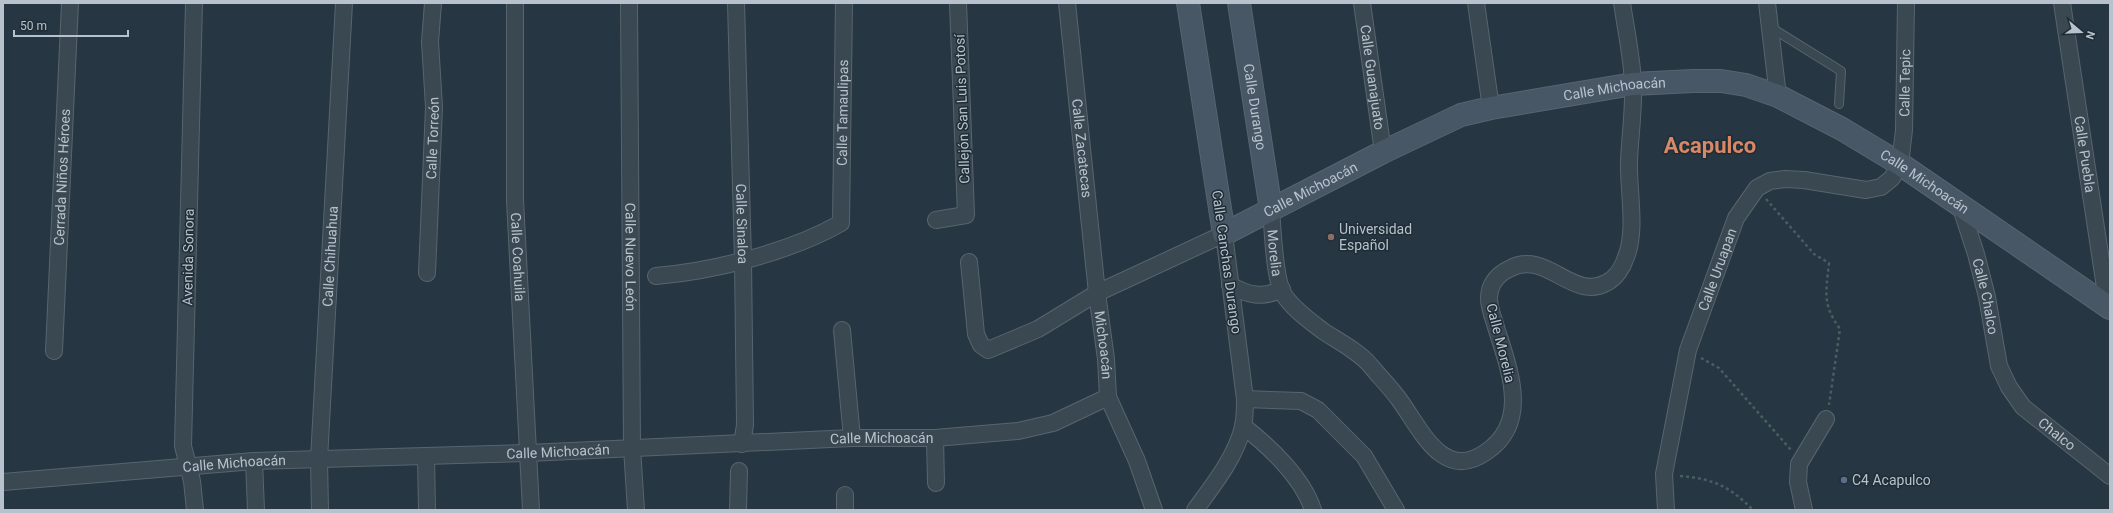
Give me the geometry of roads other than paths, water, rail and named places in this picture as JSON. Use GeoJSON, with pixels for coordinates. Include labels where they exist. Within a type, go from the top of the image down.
{"type":"FeatureCollection","features":[{"type":"Feature","properties":{"kind":"street","name":"Cerrada Niños Héroes"},"geometry":{"type":"LineString","coordinates":[[54,351],[70,3]]}},
{"type":"Feature","properties":{"kind":"street","name":"Avenida Sonora"},"geometry":{"type":"LineString","coordinates":[[194,3],[184,446],[195,510]]}},
{"type":"Feature","properties":{"kind":"street","name":"Calle Chihuahua"},"geometry":{"type":"LineString","coordinates":[[320,510],[319,459],[344,3]]}},
{"type":"Feature","properties":{"kind":"street","name":"Calle Torreón"},"geometry":{"type":"LineString","coordinates":[[428,273],[434,107],[430,42],[433,3]]}},
{"type":"Feature","properties":{"kind":"street","name":"Calle Coahuila"},"geometry":{"type":"LineString","coordinates":[[515,3],[515,200],[531,510]]}},
{"type":"Feature","properties":{"kind":"street","name":"Calle Nuevo León"},"geometry":{"type":"LineString","coordinates":[[629,3],[632,448],[636,510]]}},
{"type":"Feature","properties":{"kind":"street","name":"Calle Sinaloa"},"geometry":{"type":"LineString","coordinates":[[736,3],[743,260],[745,425],[742,444]]}},
{"type":"Feature","properties":{"kind":"street","name":"Calle Tamaulipas"},"geometry":{"type":"LineString","coordinates":[[743,260],[765,255],[841,223],[844,3]]}},
{"type":"Feature","properties":{"kind":"street","name":"Callejón San Luis Potosí"},"geometry":{"type":"LineString","coordinates":[[936,220],[966,215],[958,3]]}},
{"type":"Feature","properties":{"kind":"street","name":"Calle Zacatecas"},"geometry":{"type":"LineString","coordinates":[[1067,3],[1097,293]]}},
{"type":"Feature","properties":{"kind":"street","name":"Calle Canchas Durango"},"geometry":{"type":"LineString","coordinates":[[1188,3],[1224,234],[1245,399],[1244,426],[1235,448],[1220,477],[1195,510]]}},
{"type":"Feature","properties":{"kind":"street","name":"Calle Durango"},"geometry":{"type":"LineString","coordinates":[[1239,3],[1271,210]]}},
{"type":"Feature","properties":{"kind":"street","name":"Calle Guanajuato"},"geometry":{"type":"LineString","coordinates":[[1362,3],[1383,152]]}},
{"type":"Feature","properties":{"kind":"street"},"geometry":{"type":"LineString","coordinates":[[1476,3],[1491,108]]}},
{"type":"Feature","properties":{"kind":"street","name":"Calle Morelia"},"geometry":{"type":"LineString","coordinates":[[1283,292],[1311,322],[1365,360],[1397,397],[1433,449],[1451,460],[1464,462],[1488,452],[1509,429],[1512,411],[1513,387],[1489,304],[1489,293],[1493,282],[1503,272],[1518,264],[1530,263],[1540,266],[1579,285],[1593,286],[1606,284],[1618,273],[1627,256],[1631,233],[1629,163],[1633,84],[1622,3]]}},
{"type":"Feature","properties":{"kind":"street"},"geometry":{"type":"LineString","coordinates":[[1767,3],[1778,96]]}},
{"type":"Feature","properties":{"kind":"street","name":"Calle Tepic"},"geometry":{"type":"LineString","coordinates":[[1900,164],[1904,130],[1906,3]]}},
{"type":"Feature","properties":{"kind":"street","name":"Calle Puebla"},"geometry":{"type":"LineString","coordinates":[[2062,3],[2109,307]]}},
{"type":"Feature","properties":{"kind":"street","name":"Calle Michoacán"},"geometry":{"type":"LineString","coordinates":[[969,262],[976,334],[981,345],[988,350],[1038,329],[1097,293],[1224,234],[1383,152],[1461,115],[1491,108],[1633,84],[1693,80],[1721,81],[1746,85],[1778,96],[1842,129],[1900,164],[2109,307]]}},
{"type":"Feature","properties":{"kind":"street","name":"Calle Uruapan"},"geometry":{"type":"LineString","coordinates":[[1666,510],[1664,474],[1688,350],[1736,218],[1756,188],[1770,181],[1785,179],[1866,190],[1881,187],[1892,178],[1900,164]]}},
{"type":"Feature","properties":{"kind":"street","name":"Calle Chalco"},"geometry":{"type":"LineString","coordinates":[[1960,205],[1988,297],[1999,366],[2009,387]]}},
{"type":"Feature","properties":{"kind":"street","name":"Morelia"},"geometry":{"type":"LineString","coordinates":[[1271,210],[1279,283],[1283,292]]}},
{"type":"Feature","properties":{"kind":"street"},"geometry":{"type":"LineString","coordinates":[[656,276],[692,273],[743,260]]}},
{"type":"Feature","properties":{"kind":"street"},"geometry":{"type":"LineString","coordinates":[[1230,285],[1243,293],[1255,295],[1271,295],[1283,292]]}},
{"type":"Feature","properties":{"kind":"street","name":"Michoacán"},"geometry":{"type":"LineString","coordinates":[[1097,293],[1106,360],[1108,397]]}},
{"type":"Feature","properties":{"kind":"street"},"geometry":{"type":"LineString","coordinates":[[842,330],[852,438]]}},
{"type":"Feature","properties":{"kind":"street","name":"Chalco"},"geometry":{"type":"LineString","coordinates":[[2009,387],[2023,407],[2110,476]]}},
{"type":"Feature","properties":{"kind":"street","name":"Calle Michoacán"},"geometry":{"type":"LineString","coordinates":[[3,482],[254,461],[528,453],[852,438],[935,438],[1018,431],[1046,424],[1088,408],[1108,397]]}},
{"type":"Feature","properties":{"kind":"street"},"geometry":{"type":"LineString","coordinates":[[1108,397],[1137,461],[1154,510]]}},
{"type":"Feature","properties":{"kind":"street"},"geometry":{"type":"LineString","coordinates":[[1245,399],[1301,401],[1318,410],[1364,456],[1396,510]]}},
{"type":"Feature","properties":{"kind":"street"},"geometry":{"type":"LineString","coordinates":[[1804,510],[1798,482],[1799,464],[1826,419]]}},
{"type":"Feature","properties":{"kind":"street"},"geometry":{"type":"LineString","coordinates":[[1244,426],[1260,439],[1279,459],[1307,494],[1313,510]]}},
{"type":"Feature","properties":{"kind":"street"},"geometry":{"type":"LineString","coordinates":[[935,438],[936,484]]}},
{"type":"Feature","properties":{"kind":"street"},"geometry":{"type":"LineString","coordinates":[[426,456],[427,510]]}},
{"type":"Feature","properties":{"kind":"street"},"geometry":{"type":"LineString","coordinates":[[254,461],[256,510]]}},
{"type":"Feature","properties":{"kind":"street"},"geometry":{"type":"LineString","coordinates":[[738,510],[739,471]]}},
{"type":"Feature","properties":{"kind":"lane"},"geometry":{"type":"LineString","coordinates":[[1770,26],[1842,71],[1839,104]]}},
{"type":"Feature","properties":{"kind":"place","name":"Universidad Español"},"geometry":{"type":"Point","coordinates":[1331,237]}},
{"type":"Feature","properties":{"kind":"place","name":"C4 Acapulco"},"geometry":{"type":"Point","coordinates":[1844,480]}},
{"type":"Feature","properties":{"kind":"district","name":"Acapulco"},"geometry":{"type":"Point","coordinates":[1710,145]}}]}
